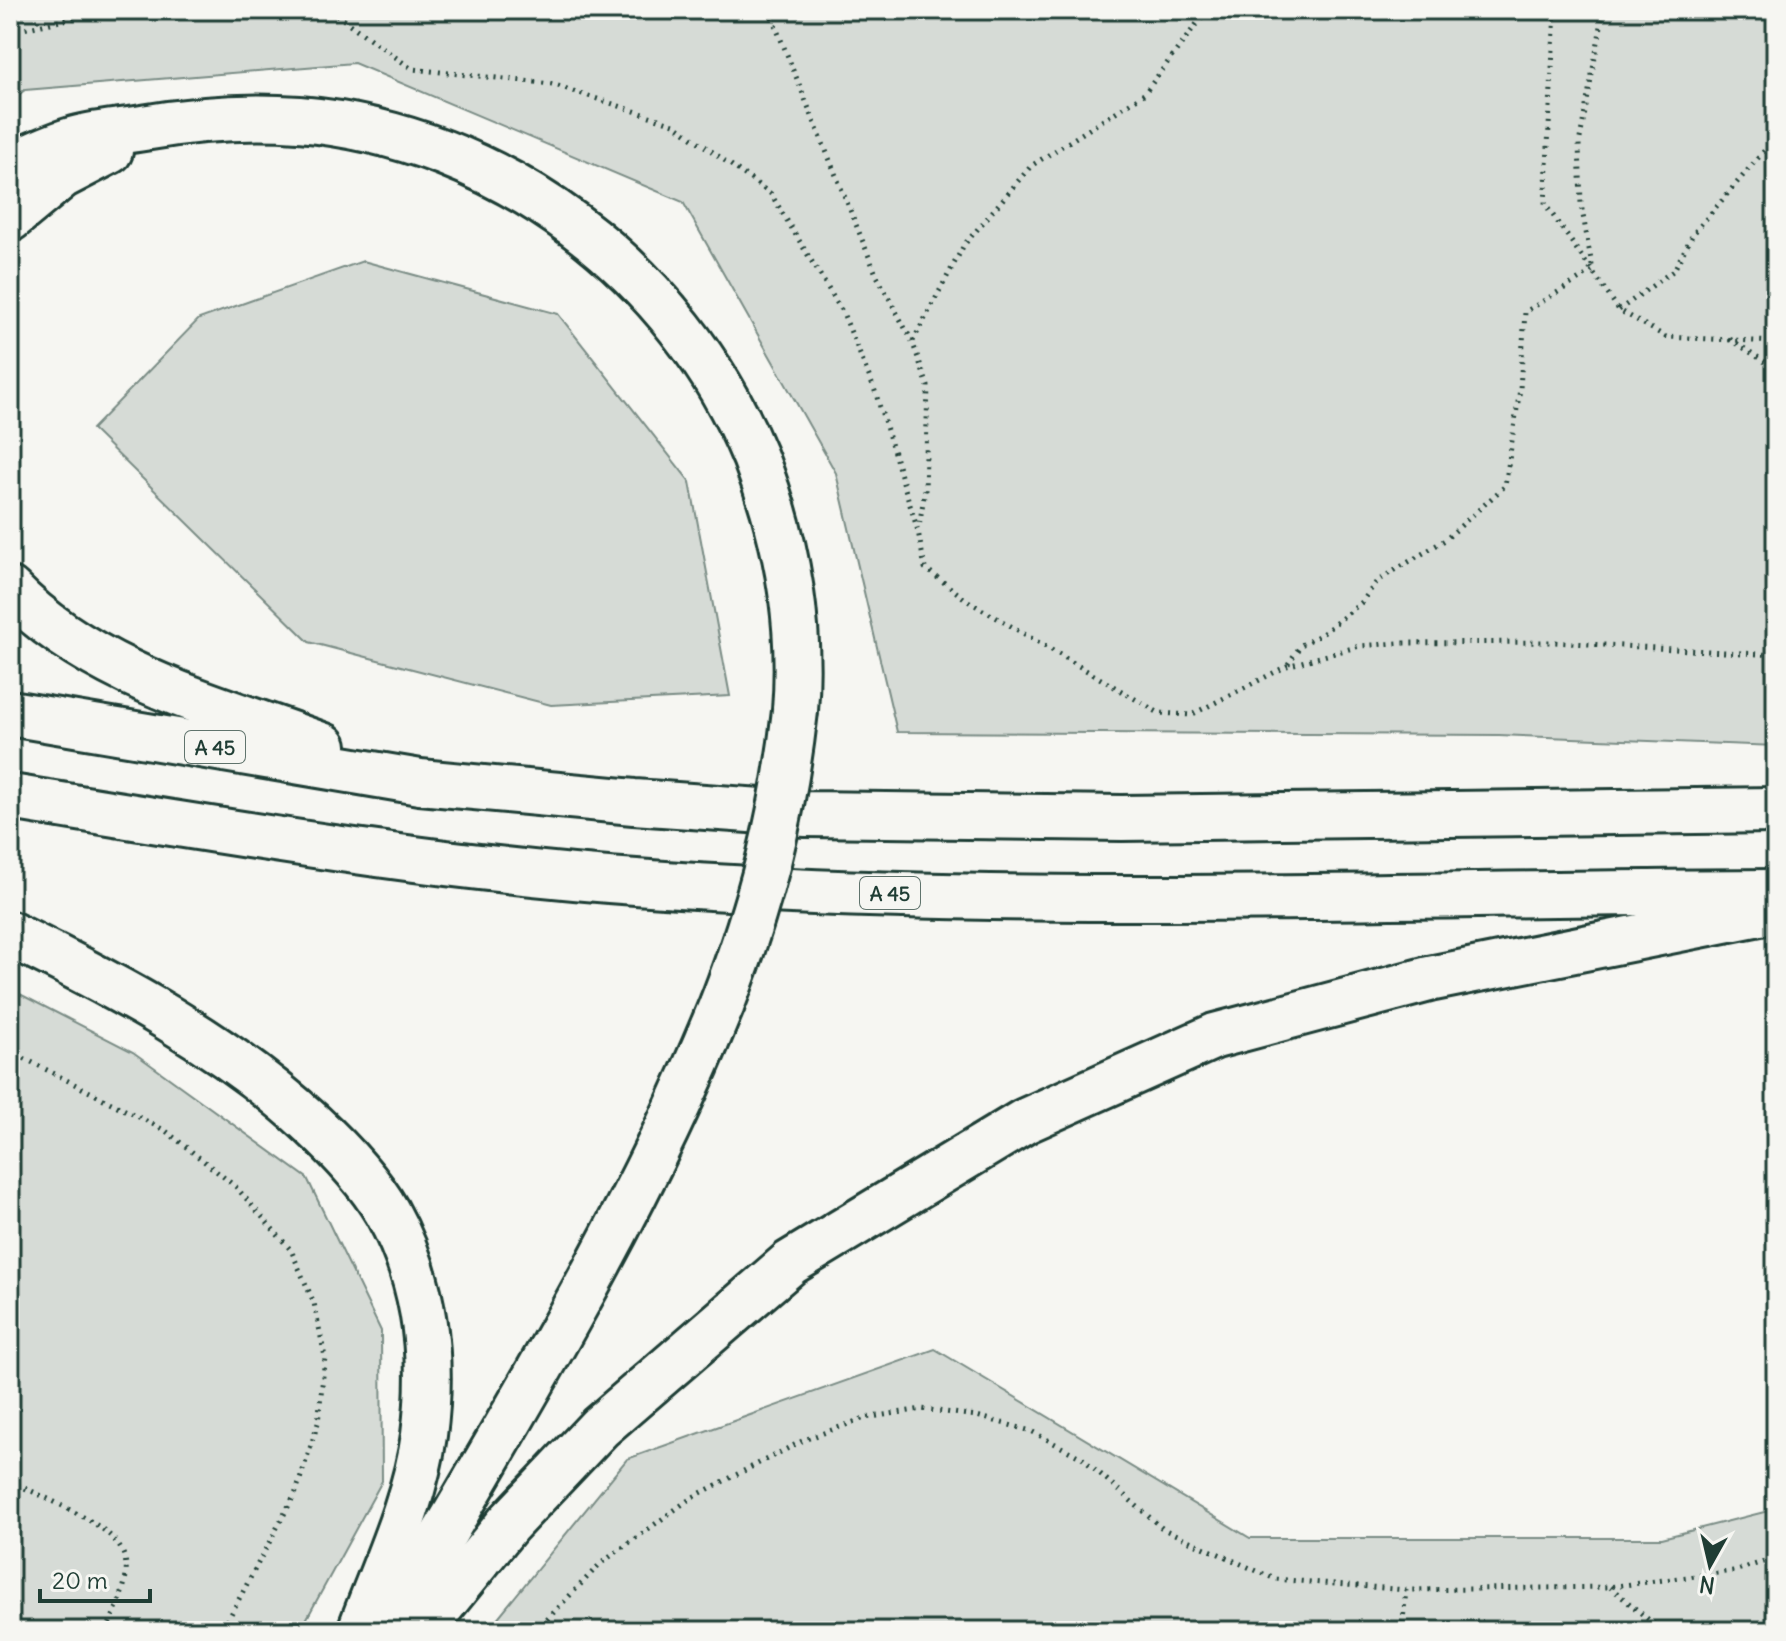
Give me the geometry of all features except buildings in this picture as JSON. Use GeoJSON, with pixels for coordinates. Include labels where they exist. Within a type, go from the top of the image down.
{"type":"FeatureCollection","features":[{"type":"Feature","properties":{"kind":"highway"},"geometry":{"type":"LineString","coordinates":[[10,165],[72,140],[229,117],[300,119],[373,130],[441,150],[506,180],[566,217],[623,264],[665,308],[713,373],[734,408],[771,497],[784,548],[795,620],[798,672],[788,775],[760,897],[722,1004],[667,1132],[623,1220],[387,1631]]}},
{"type":"Feature","properties":{"kind":"highway"},"geometry":{"type":"LineString","coordinates":[[10,219],[62,176],[156,126]]}},
{"type":"Feature","properties":{"kind":"highway"},"geometry":{"type":"LineString","coordinates":[[10,590],[53,629],[109,663],[420,782]]}},
{"type":"Feature","properties":{"kind":"highway","name":"A 45"},"geometry":{"type":"LineString","coordinates":[[10,713],[420,782],[806,814],[1122,818],[1776,810]]}},
{"type":"Feature","properties":{"kind":"highway","name":"A 45"},"geometry":{"type":"LineString","coordinates":[[10,797],[420,861],[635,882],[797,891],[1121,900],[1776,892]]}},
{"type":"Feature","properties":{"kind":"highway"},"geometry":{"type":"LineString","coordinates":[[421,1631],[508,1524],[600,1427],[790,1263],[1025,1121],[1215,1036],[1429,979],[1776,910]]}},
{"type":"Feature","properties":{"kind":"highway"},"geometry":{"type":"LineString","coordinates":[[10,934],[93,974],[155,1009],[241,1065],[285,1099],[325,1136],[360,1173],[391,1220],[413,1271],[425,1322],[429,1382],[423,1438],[411,1490],[360,1631]]}},
{"type":"Feature","properties":{"kind":"path"},"geometry":{"type":"LineString","coordinates":[[10,32],[110,10]]}},
{"type":"Feature","properties":{"kind":"path"},"geometry":{"type":"LineString","coordinates":[[330,10],[412,69],[552,84],[674,124],[771,194],[843,313],[875,391],[918,531],[925,568],[968,601],[1159,713],[1191,715],[1287,666],[1360,646],[1554,642],[1776,655]]}},
{"type":"Feature","properties":{"kind":"path"},"geometry":{"type":"LineString","coordinates":[[769,10],[876,274],[912,341],[928,386],[925,490],[918,531]]}},
{"type":"Feature","properties":{"kind":"path"},"geometry":{"type":"LineString","coordinates":[[912,341],[964,245],[1031,166],[1144,94],[1207,10]]}},
{"type":"Feature","properties":{"kind":"path"},"geometry":{"type":"LineString","coordinates":[[1555,10],[1545,204],[1619,310],[1666,337],[1776,342]]}},
{"type":"Feature","properties":{"kind":"path"},"geometry":{"type":"LineString","coordinates":[[1593,271],[1581,204],[1579,144],[1604,10]]}},
{"type":"Feature","properties":{"kind":"path"},"geometry":{"type":"LineString","coordinates":[[1619,310],[1674,270],[1693,234],[1776,137]]}},
{"type":"Feature","properties":{"kind":"path"},"geometry":{"type":"LineString","coordinates":[[1287,666],[1301,645],[1322,634],[1362,602],[1377,581],[1445,540],[1505,486],[1520,389],[1525,312],[1593,271]]}},
{"type":"Feature","properties":{"kind":"path"},"geometry":{"type":"LineString","coordinates":[[1730,338],[1776,369]]}},
{"type":"Feature","properties":{"kind":"path"},"geometry":{"type":"LineString","coordinates":[[10,1051],[166,1131],[236,1187],[291,1250],[314,1303],[325,1357],[318,1423],[296,1492],[222,1631]]}},
{"type":"Feature","properties":{"kind":"path"},"geometry":{"type":"LineString","coordinates":[[536,1631],[600,1564],[691,1498],[804,1440],[865,1418],[922,1409],[977,1416],[1031,1431],[1082,1458],[1163,1529],[1275,1579],[1406,1590],[1609,1587],[1734,1571],[1776,1558]]}},
{"type":"Feature","properties":{"kind":"path"},"geometry":{"type":"LineString","coordinates":[[10,1482],[36,1492],[104,1528],[120,1544],[125,1578],[120,1602],[106,1631]]}},
{"type":"Feature","properties":{"kind":"path"},"geometry":{"type":"LineString","coordinates":[[1609,1587],[1662,1631]]}},
{"type":"Feature","properties":{"kind":"path"},"geometry":{"type":"LineString","coordinates":[[1402,1631],[1406,1590]]}},
{"type":"Feature","properties":{"kind":"shaded area"},"geometry":{"type":"Polygon","coordinates":[[[10,10],[1776,10],[1776,746],[1499,735],[897,732],[836,473],[683,202],[354,63],[25,90],[10,101],[10,10]]]}},
{"type":"Feature","properties":{"kind":"shaded area"},"geometry":{"type":"Polygon","coordinates":[[[363,261],[558,314],[690,482],[730,696],[551,705],[309,642],[92,429],[199,319],[363,261]]]}},
{"type":"Feature","properties":{"kind":"shaded area"},"geometry":{"type":"Polygon","coordinates":[[[10,989],[133,1052],[307,1178],[381,1331],[382,1481],[300,1631],[10,1631],[10,989]]]}},
{"type":"Feature","properties":{"kind":"shaded area"},"geometry":{"type":"Polygon","coordinates":[[[935,1349],[1250,1538],[1662,1538],[1776,1509],[1776,1631],[487,1631],[627,1459],[935,1349]]]}}]}
